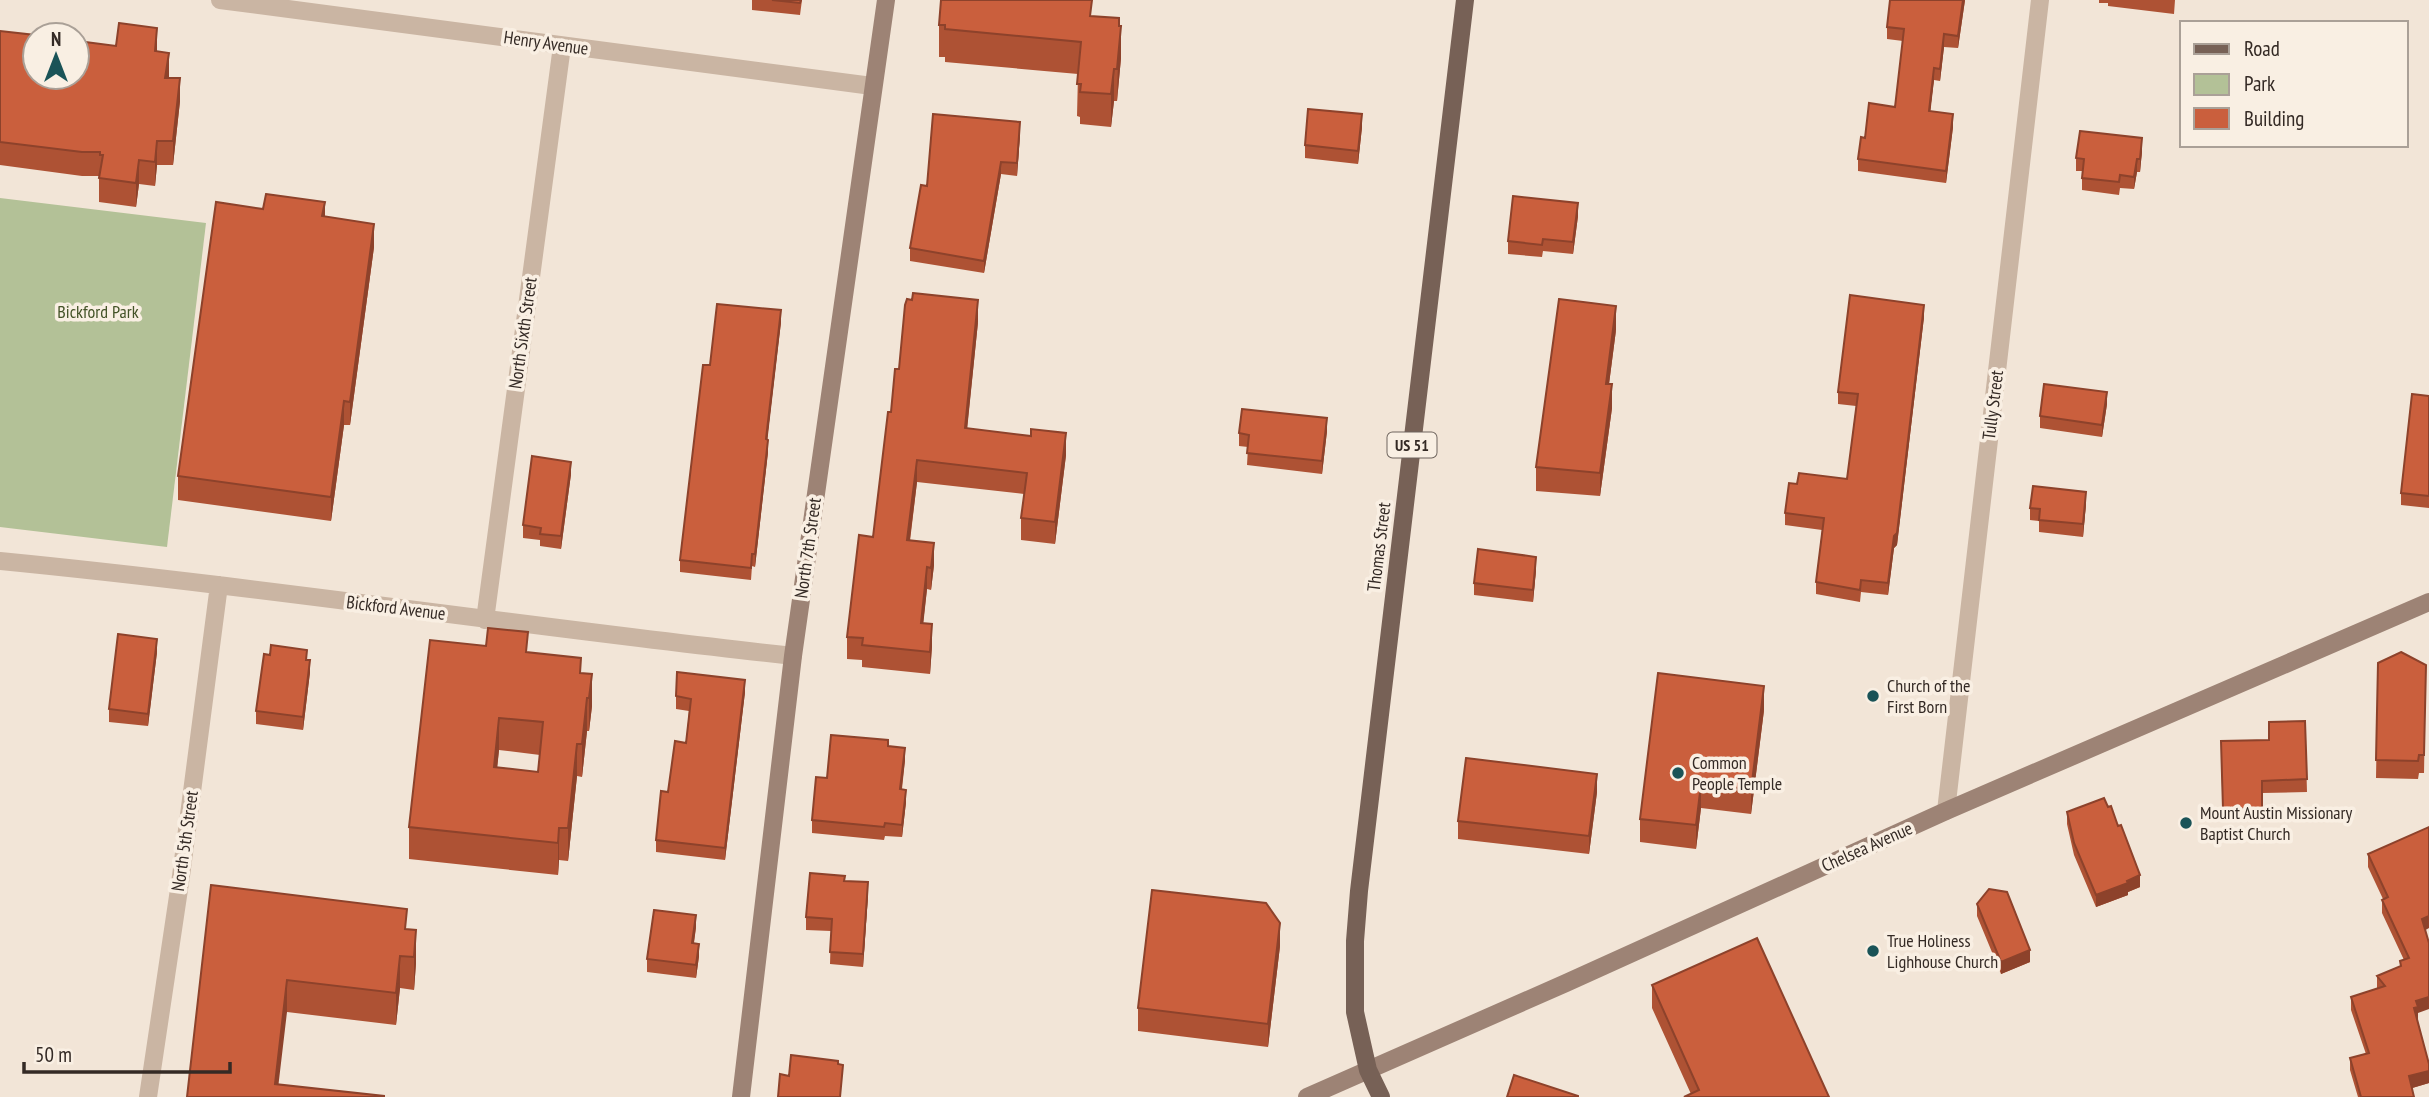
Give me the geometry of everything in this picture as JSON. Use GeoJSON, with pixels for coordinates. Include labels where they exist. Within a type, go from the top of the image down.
{"type":"FeatureCollection","features":[{"type":"Feature","properties":{"kind":"main road","name":"North 7th Street"},"geometry":{"type":"LineString","coordinates":[[741,1097],[793,656],[886,0]]}},
{"type":"Feature","properties":{"kind":"main road","name":"Thomas Street"},"geometry":{"type":"LineString","coordinates":[[1381,1097],[1368,1070],[1354,1012],[1355,942],[1465,0]]}},
{"type":"Feature","properties":{"kind":"main road","name":"Chelsea Avenue"},"geometry":{"type":"LineString","coordinates":[[1307,1097],[1947,811],[2429,602]]}},
{"type":"Feature","properties":{"kind":"street","name":"Henry Avenue"},"geometry":{"type":"LineString","coordinates":[[220,0],[872,86]]}},
{"type":"Feature","properties":{"kind":"street","name":"Tully Street"},"geometry":{"type":"LineString","coordinates":[[1947,811],[2040,0]]}},
{"type":"Feature","properties":{"kind":"street","name":"North Sixth Street"},"geometry":{"type":"LineString","coordinates":[[485,620],[562,46]]}},
{"type":"Feature","properties":{"kind":"street","name":"Bickford Avenue"},"geometry":{"type":"LineString","coordinates":[[0,561],[219,585],[793,656]]}},
{"type":"Feature","properties":{"kind":"street","name":"North 5th Street"},"geometry":{"type":"LineString","coordinates":[[148,1097],[181,876],[219,585]]}},
{"type":"Feature","properties":{"kind":"green space","name":"Bickford Park"},"geometry":{"type":"Polygon","coordinates":[[[0,198],[206,223],[167,547],[0,527],[0,198]]]}},
{"type":"Feature","properties":{"kind":"building"},"geometry":{"type":"Polygon","coordinates":[[[772,0],[801,0],[800,3],[772,0]]]}},
{"type":"Feature","properties":{"kind":"building"},"geometry":{"type":"Polygon","coordinates":[[[941,0],[1092,0],[1090,16],[1119,18],[1121,26],[1117,69],[1114,69],[1111,94],[1080,92],[1081,84],[1077,84],[1081,42],[945,29],[945,25],[939,25],[941,0]]]}},
{"type":"Feature","properties":{"kind":"building"},"geometry":{"type":"Polygon","coordinates":[[[1890,0],[1963,0],[1958,36],[1944,34],[1940,69],[1934,68],[1929,111],[1953,114],[1946,171],[1858,159],[1861,137],[1865,138],[1869,103],[1895,107],[1904,29],[1887,27],[1890,0]]]}},
{"type":"Feature","properties":{"kind":"building"},"geometry":{"type":"Polygon","coordinates":[[[119,23],[157,28],[155,51],[169,53],[165,78],[180,78],[173,141],[157,141],[155,162],[139,160],[136,183],[99,178],[103,155],[100,155],[100,152],[0,142],[0,31],[21,33],[21,91],[91,91],[91,43],[116,46],[119,23]]]}},
{"type":"Feature","properties":{"kind":"building"},"geometry":{"type":"Polygon","coordinates":[[[1308,109],[1362,114],[1358,151],[1305,145],[1308,109]]]}},
{"type":"Feature","properties":{"kind":"building"},"geometry":{"type":"Polygon","coordinates":[[[933,114],[1020,122],[1017,163],[1001,162],[984,261],[910,248],[921,185],[927,186],[933,114]]]}},
{"type":"Feature","properties":{"kind":"building"},"geometry":{"type":"Polygon","coordinates":[[[2080,131],[2142,138],[2140,159],[2137,159],[2134,177],[2120,175],[2119,182],[2082,178],[2084,159],[2076,158],[2080,131]]]}},
{"type":"Feature","properties":{"kind":"building"},"geometry":{"type":"Polygon","coordinates":[[[266,194],[325,202],[322,216],[374,224],[350,402],[344,401],[331,497],[178,476],[216,202],[263,209],[266,194]]]}},
{"type":"Feature","properties":{"kind":"building"},"geometry":{"type":"Polygon","coordinates":[[[1513,196],[1578,203],[1573,242],[1543,239],[1542,245],[1508,241],[1513,196]]]}},
{"type":"Feature","properties":{"kind":"building"},"geometry":{"type":"Polygon","coordinates":[[[913,293],[978,300],[965,428],[1031,436],[1031,429],[1066,433],[1055,522],[1021,518],[1027,473],[917,460],[907,540],[934,543],[931,568],[927,567],[921,623],[932,624],[930,652],[862,645],[863,638],[847,637],[859,535],[873,537],[888,412],[891,412],[895,369],[899,369],[905,305],[907,299],[912,300],[913,293]]]}},
{"type":"Feature","properties":{"kind":"building"},"geometry":{"type":"Polygon","coordinates":[[[1850,295],[1924,305],[1897,533],[1894,536],[1888,583],[1861,580],[1860,590],[1816,582],[1824,518],[1785,513],[1789,483],[1797,484],[1799,473],[1847,479],[1858,394],[1838,392],[1850,295]]]}},
{"type":"Feature","properties":{"kind":"building"},"geometry":{"type":"Polygon","coordinates":[[[1559,299],[1616,306],[1606,384],[1612,384],[1600,473],[1536,467],[1559,299]]]}},
{"type":"Feature","properties":{"kind":"building"},"geometry":{"type":"Polygon","coordinates":[[[717,304],[781,310],[755,554],[752,554],[751,568],[680,560],[703,365],[710,365],[717,304]]]}},
{"type":"Feature","properties":{"kind":"building"},"geometry":{"type":"Polygon","coordinates":[[[2044,384],[2107,392],[2102,425],[2040,416],[2044,384]]]}},
{"type":"Feature","properties":{"kind":"building"},"geometry":{"type":"Polygon","coordinates":[[[2412,394],[2429,396],[2429,496],[2401,493],[2412,394]]]}},
{"type":"Feature","properties":{"kind":"building"},"geometry":{"type":"Polygon","coordinates":[[[1242,409],[1327,418],[1322,461],[1247,453],[1249,435],[1239,433],[1242,409]]]}},
{"type":"Feature","properties":{"kind":"building"},"geometry":{"type":"Polygon","coordinates":[[[532,456],[571,462],[561,536],[540,534],[541,528],[523,525],[532,456]]]}},
{"type":"Feature","properties":{"kind":"building"},"geometry":{"type":"Polygon","coordinates":[[[2033,486],[2086,492],[2083,524],[2039,520],[2040,509],[2030,508],[2033,486]]]}},
{"type":"Feature","properties":{"kind":"building"},"geometry":{"type":"Polygon","coordinates":[[[1478,549],[1536,557],[1533,590],[1474,583],[1478,549]]]}},
{"type":"Feature","properties":{"kind":"building"},"geometry":{"type":"Polygon","coordinates":[[[488,628],[528,632],[526,652],[581,658],[580,673],[592,674],[582,744],[577,744],[568,828],[559,828],[558,843],[409,827],[430,640],[486,646],[488,628]],[[499,718],[494,767],[538,772],[543,722],[499,718]]]}},
{"type":"Feature","properties":{"kind":"building"},"geometry":{"type":"Polygon","coordinates":[[[118,634],[157,639],[148,714],[109,709],[118,634]]]}},
{"type":"Feature","properties":{"kind":"building"},"geometry":{"type":"Polygon","coordinates":[[[271,645],[307,650],[306,660],[310,660],[303,717],[256,711],[264,654],[270,655],[271,645]]]}},
{"type":"Feature","properties":{"kind":"building"},"geometry":{"type":"Polygon","coordinates":[[[2401,652],[2426,665],[2424,755],[2419,755],[2418,761],[2376,760],[2378,663],[2401,652]]]}},
{"type":"Feature","properties":{"kind":"building"},"geometry":{"type":"Polygon","coordinates":[[[677,672],[745,680],[725,848],[656,840],[661,791],[668,792],[675,741],[686,743],[691,699],[676,696],[677,672]]]}},
{"type":"Feature","properties":{"kind":"building"},"geometry":{"type":"Polygon","coordinates":[[[1658,673],[1764,686],[1751,790],[1701,784],[1696,825],[1640,819],[1658,673]]]}},
{"type":"Feature","properties":{"kind":"building"},"geometry":{"type":"Polygon","coordinates":[[[2305,721],[2307,779],[2262,781],[2262,808],[2223,809],[2221,741],[2269,740],[2269,722],[2305,721]]]}},
{"type":"Feature","properties":{"kind":"building"},"geometry":{"type":"Polygon","coordinates":[[[831,735],[888,740],[888,746],[905,748],[900,789],[906,790],[902,825],[885,823],[884,827],[812,820],[816,777],[827,778],[831,735]]]}},
{"type":"Feature","properties":{"kind":"building"},"geometry":{"type":"Polygon","coordinates":[[[1466,758],[1597,774],[1589,836],[1458,821],[1466,758]]]}},
{"type":"Feature","properties":{"kind":"building"},"geometry":{"type":"Polygon","coordinates":[[[2104,798],[2108,807],[2111,806],[2118,826],[2121,825],[2140,875],[2127,881],[2128,883],[2096,895],[2074,843],[2067,812],[2104,798]]]}},
{"type":"Feature","properties":{"kind":"building"},"geometry":{"type":"Polygon","coordinates":[[[2429,827],[2429,916],[2422,919],[2429,943],[2429,997],[2416,1001],[2418,1007],[2414,1008],[2429,1071],[2409,1076],[2414,1097],[2361,1097],[2350,1058],[2369,1053],[2351,997],[2385,986],[2377,976],[2401,966],[2400,961],[2409,958],[2382,900],[2388,897],[2368,854],[2429,827]]]}},
{"type":"Feature","properties":{"kind":"building"},"geometry":{"type":"Polygon","coordinates":[[[810,873],[845,876],[844,881],[868,882],[863,954],[830,952],[832,919],[806,917],[810,873]]]}},
{"type":"Feature","properties":{"kind":"building"},"geometry":{"type":"Polygon","coordinates":[[[211,885],[407,909],[405,929],[416,930],[414,957],[400,956],[396,993],[287,980],[275,1084],[384,1097],[187,1097],[211,885]]]}},
{"type":"Feature","properties":{"kind":"building"},"geometry":{"type":"Polygon","coordinates":[[[1989,889],[2007,892],[2030,950],[2001,962],[1977,904],[1989,889]]]}},
{"type":"Feature","properties":{"kind":"building"},"geometry":{"type":"Polygon","coordinates":[[[1152,890],[1266,903],[1280,923],[1268,1024],[1138,1008],[1152,890]]]}},
{"type":"Feature","properties":{"kind":"building"},"geometry":{"type":"Polygon","coordinates":[[[654,910],[696,915],[692,943],[699,944],[696,965],[647,959],[654,910]]]}},
{"type":"Feature","properties":{"kind":"building"},"geometry":{"type":"Polygon","coordinates":[[[1757,938],[1829,1097],[1684,1097],[1699,1090],[1652,985],[1757,938]]]}},
{"type":"Feature","properties":{"kind":"building"},"geometry":{"type":"Polygon","coordinates":[[[791,1055],[838,1061],[838,1064],[843,1065],[840,1097],[778,1097],[780,1074],[789,1076],[791,1055]]]}},
{"type":"Feature","properties":{"kind":"building"},"geometry":{"type":"Polygon","coordinates":[[[1514,1075],[1578,1096],[1578,1097],[1507,1097],[1514,1075]]]}},
{"type":"Feature","properties":{"kind":"place","name":"Church of the First Born"},"geometry":{"type":"Point","coordinates":[1873,696]}},
{"type":"Feature","properties":{"kind":"place","name":"Common People Temple"},"geometry":{"type":"Point","coordinates":[1678,773]}},
{"type":"Feature","properties":{"kind":"place","name":"Mount Austin Missionary Baptist Church"},"geometry":{"type":"Point","coordinates":[2186,823]}},
{"type":"Feature","properties":{"kind":"place","name":"True Holiness Lighhouse Church"},"geometry":{"type":"Point","coordinates":[1873,951]}}]}
